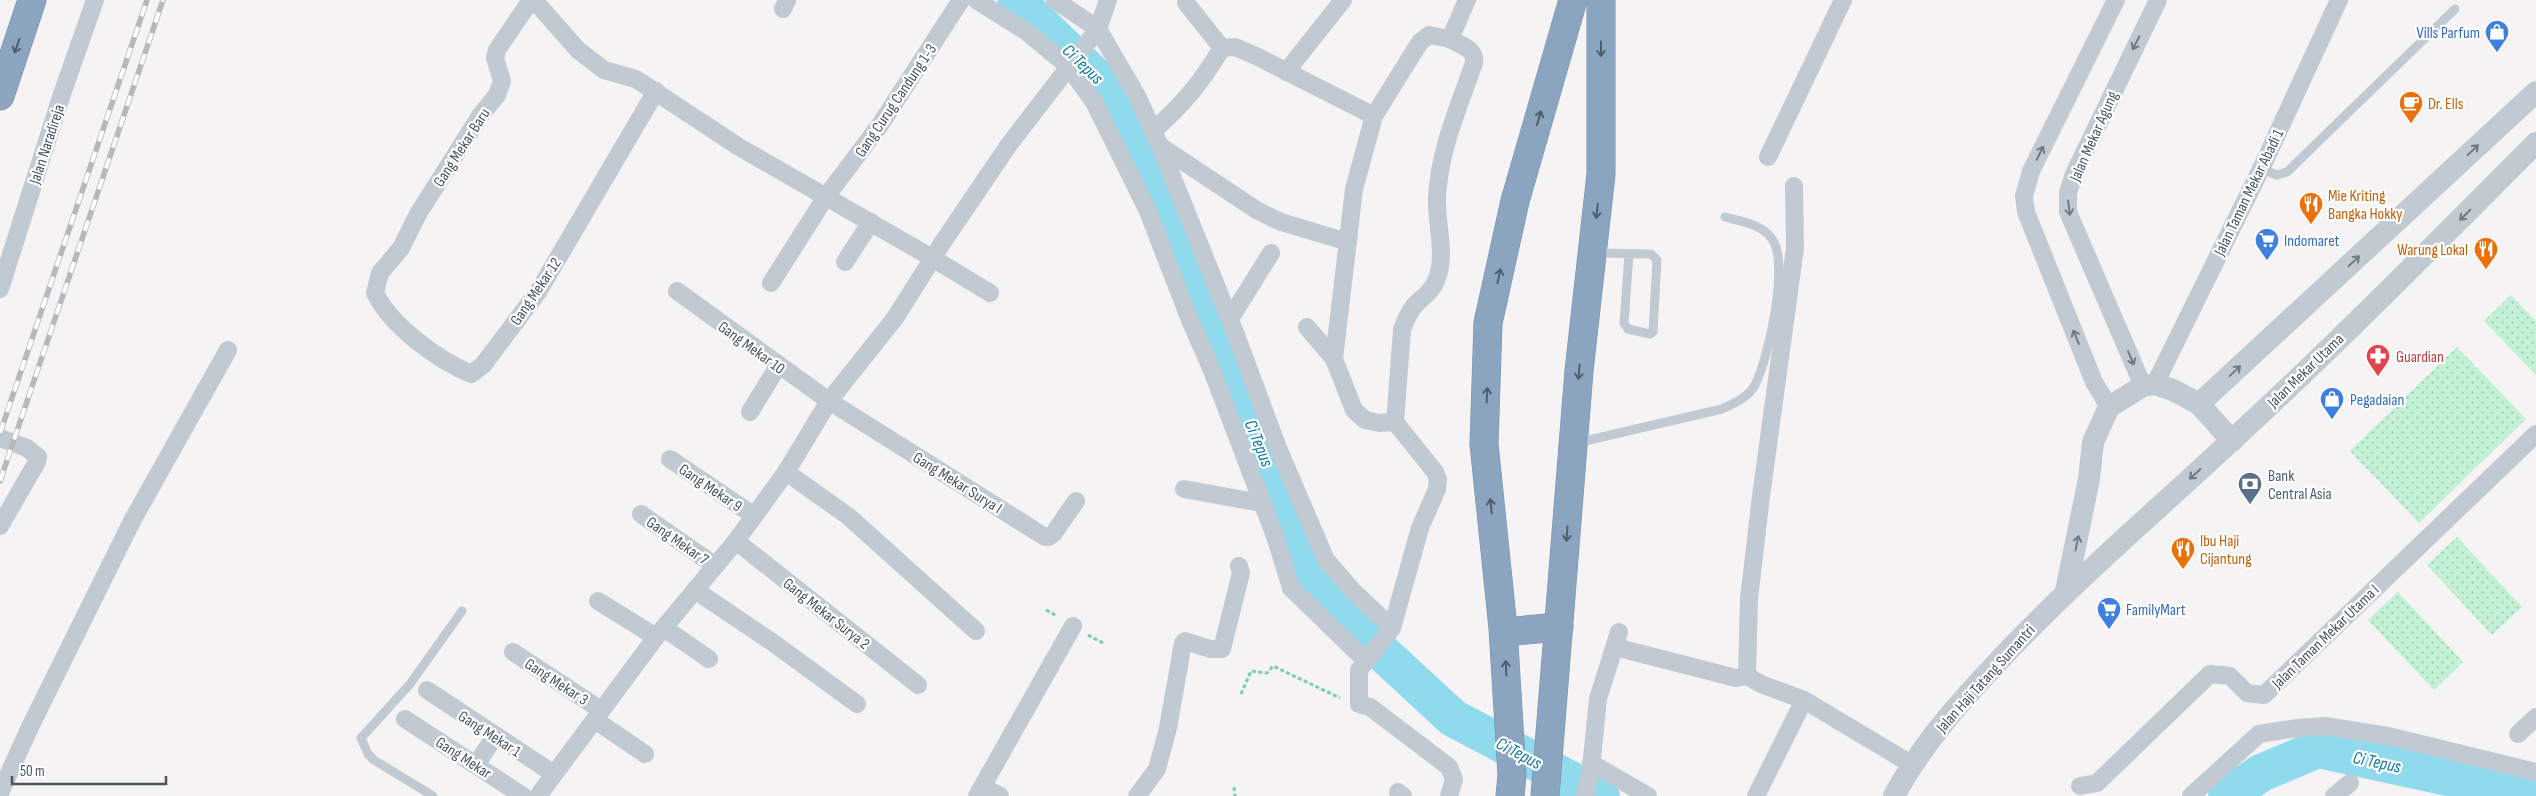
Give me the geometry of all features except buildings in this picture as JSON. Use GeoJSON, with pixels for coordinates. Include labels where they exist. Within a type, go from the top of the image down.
{"type":"FeatureCollection","features":[{"type":"Feature","properties":{"kind":"highway"},"geometry":{"type":"LineString","coordinates":[[0,96],[32,0]]}},
{"type":"Feature","properties":{"kind":"highway"},"geometry":{"type":"LineString","coordinates":[[1511,785],[1504,632],[1484,444],[1488,323],[1515,201],[1573,0]]}},
{"type":"Feature","properties":{"kind":"highway"},"geometry":{"type":"LineString","coordinates":[[1545,793],[1580,354],[1601,174],[1601,0]]}},
{"type":"Feature","properties":{"kind":"highway"},"geometry":{"type":"LineString","coordinates":[[1504,632],[1559,627]]}},
{"type":"Feature","properties":{"kind":"street","name":"Jalan Naradireja"},"geometry":{"type":"LineString","coordinates":[[0,289],[62,94],[95,0]]}},
{"type":"Feature","properties":{"kind":"street"},"geometry":{"type":"LineString","coordinates":[[532,0],[578,50],[604,70],[636,80],[656,91],[739,147],[825,198],[871,222],[990,294]]}},
{"type":"Feature","properties":{"kind":"street","name":"Gang Mekar Baru"},"geometry":{"type":"LineString","coordinates":[[375,293],[380,273],[401,248],[418,214],[496,94],[502,81],[495,58],[497,50],[532,0]]}},
{"type":"Feature","properties":{"kind":"street","name":"Gang Curug Candung 1-3"},"geometry":{"type":"LineString","coordinates":[[771,283],[825,198],[880,125],[961,0]]}},
{"type":"Feature","properties":{"kind":"street"},"geometry":{"type":"LineString","coordinates":[[976,0],[1072,62],[1148,209],[1275,536],[1291,588],[1366,658]]}},
{"type":"Feature","properties":{"kind":"street"},"geometry":{"type":"LineString","coordinates":[[1055,0],[1096,31],[1137,96],[1230,319],[1278,448],[1326,560],[1389,632]]}},
{"type":"Feature","properties":{"kind":"street"},"geometry":{"type":"LineString","coordinates":[[538,796],[660,632],[714,565],[736,541],[786,472],[829,401],[895,318],[1008,146],[1096,31],[1108,0]]}},
{"type":"Feature","properties":{"kind":"street"},"geometry":{"type":"LineString","coordinates":[[1286,72],[1343,0]]}},
{"type":"Feature","properties":{"kind":"street"},"geometry":{"type":"LineString","coordinates":[[1450,39],[1467,0]]}},
{"type":"Feature","properties":{"kind":"street"},"geometry":{"type":"LineString","coordinates":[[1768,157],[1843,0]]}},
{"type":"Feature","properties":{"kind":"street"},"geometry":{"type":"LineString","coordinates":[[2109,407],[2094,382],[2026,212],[2024,196],[2031,171],[2116,0]]}},
{"type":"Feature","properties":{"kind":"street","name":"Jalan Mekar Agung"},"geometry":{"type":"LineString","coordinates":[[2149,385],[2068,212],[2068,193],[2074,174],[2158,0]]}},
{"type":"Feature","properties":{"kind":"street","name":"Jalan Taman Mekar Abadi 1"},"geometry":{"type":"LineString","coordinates":[[2149,385],[2261,169],[2339,0]]}},
{"type":"Feature","properties":{"kind":"street"},"geometry":{"type":"LineString","coordinates":[[1184,1],[1222,48]]}},
{"type":"Feature","properties":{"kind":"street"},"geometry":{"type":"LineString","coordinates":[[1334,359],[1354,190],[1374,116],[1420,42],[1429,35],[1450,39],[1472,52],[1475,56],[1474,63],[1450,129],[1440,174],[1437,198],[1440,268],[1436,282],[1414,306],[1407,316],[1402,330],[1395,422],[1435,472],[1438,479],[1437,489],[1420,528],[1389,632],[1366,658],[1359,670],[1360,704],[1370,707],[1449,767],[1454,779],[1449,796]]}},
{"type":"Feature","properties":{"kind":"street"},"geometry":{"type":"LineString","coordinates":[[1222,48],[1235,47],[1374,116]]}},
{"type":"Feature","properties":{"kind":"street"},"geometry":{"type":"LineString","coordinates":[[1156,138],[1199,85],[1222,48]]}},
{"type":"Feature","properties":{"kind":"street","name":"Gang Mekar 12"},"geometry":{"type":"LineString","coordinates":[[375,293],[389,315],[420,342],[440,358],[471,374],[483,365],[538,292],[656,91]]}},
{"type":"Feature","properties":{"kind":"street"},"geometry":{"type":"LineString","coordinates":[[2199,404],[2533,99]]}},
{"type":"Feature","properties":{"kind":"street"},"geometry":{"type":"LineString","coordinates":[[1156,138],[1258,211],[1281,222],[1348,242]]}},
{"type":"Feature","properties":{"kind":"street","name":"Jalan Mekar Utama"},"geometry":{"type":"LineString","coordinates":[[2066,590],[2232,441],[2442,238],[2536,143]]}},
{"type":"Feature","properties":{"kind":"street"},"geometry":{"type":"LineString","coordinates":[[1747,676],[1750,599],[1776,342],[1795,248],[1794,186]]}},
{"type":"Feature","properties":{"kind":"street"},"geometry":{"type":"LineString","coordinates":[[846,262],[871,222]]}},
{"type":"Feature","properties":{"kind":"street"},"geometry":{"type":"LineString","coordinates":[[1230,319],[1271,253]]}},
{"type":"Feature","properties":{"kind":"street","name":"Gang Mekar 10"},"geometry":{"type":"LineString","coordinates":[[677,291],[778,366],[829,401]]}},
{"type":"Feature","properties":{"kind":"street"},"geometry":{"type":"LineString","coordinates":[[1307,327],[1334,359],[1354,410],[1365,420],[1379,423],[1395,422]]}},
{"type":"Feature","properties":{"kind":"street"},"geometry":{"type":"LineString","coordinates":[[0,793],[30,727],[128,529],[228,350]]}},
{"type":"Feature","properties":{"kind":"street"},"geometry":{"type":"LineString","coordinates":[[750,412],[778,366]]}},
{"type":"Feature","properties":{"kind":"street"},"geometry":{"type":"LineString","coordinates":[[2066,590],[2089,479],[2093,442],[2109,407],[2149,385],[2173,390],[2199,404],[2232,441]]}},
{"type":"Feature","properties":{"kind":"street","name":"Gang Mekar Surya I"},"geometry":{"type":"LineString","coordinates":[[829,401],[1045,537],[1050,537],[1054,533],[1076,501]]}},
{"type":"Feature","properties":{"kind":"street","name":"Jalan Taman Mekar Utama I"},"geometry":{"type":"LineString","coordinates":[[2080,786],[2097,782],[2210,674],[2230,676],[2247,693],[2264,695],[2536,434]]}},
{"type":"Feature","properties":{"kind":"street"},"geometry":{"type":"LineString","coordinates":[[0,438],[27,448],[38,457],[37,462],[0,526]]}},
{"type":"Feature","properties":{"kind":"street","name":"Gang Mekar 9"},"geometry":{"type":"LineString","coordinates":[[670,459],[753,515]]}},
{"type":"Feature","properties":{"kind":"street"},"geometry":{"type":"LineString","coordinates":[[786,472],[848,516],[976,631]]}},
{"type":"Feature","properties":{"kind":"street"},"geometry":{"type":"LineString","coordinates":[[1184,489],[1261,503]]}},
{"type":"Feature","properties":{"kind":"street","name":"Gang Mekar 7"},"geometry":{"type":"LineString","coordinates":[[641,514],[714,565]]}},
{"type":"Feature","properties":{"kind":"street","name":"Gang Mekar Surya 2"},"geometry":{"type":"LineString","coordinates":[[736,541],[918,685]]}},
{"type":"Feature","properties":{"kind":"street"},"geometry":{"type":"LineString","coordinates":[[1137,796],[1157,769],[1168,728],[1183,643],[1185,641],[1222,650],[1241,573],[1239,566]]}},
{"type":"Feature","properties":{"kind":"street"},"geometry":{"type":"LineString","coordinates":[[695,590],[772,642],[857,704]]}},
{"type":"Feature","properties":{"kind":"street","name":"Jalan Haji Tatang Sumantri"},"geometry":{"type":"LineString","coordinates":[[1894,796],[1911,764],[1958,702],[2066,590]]}},
{"type":"Feature","properties":{"kind":"street"},"geometry":{"type":"LineString","coordinates":[[598,601],[660,632],[709,660]]}},
{"type":"Feature","properties":{"kind":"street"},"geometry":{"type":"LineString","coordinates":[[1000,796],[980,792],[1037,687],[1073,626]]}},
{"type":"Feature","properties":{"kind":"street"},"geometry":{"type":"LineString","coordinates":[[1585,796],[1591,765],[1598,699],[1617,639],[1736,678],[1747,676],[1761,684],[1804,700],[1911,764]]}},
{"type":"Feature","properties":{"kind":"street","name":"Gang Mekar 3"},"geometry":{"type":"LineString","coordinates":[[513,652],[598,715],[645,754]]}},
{"type":"Feature","properties":{"kind":"street","name":"Gang Mekar 1"},"geometry":{"type":"LineString","coordinates":[[427,690],[554,774]]}},
{"type":"Feature","properties":{"kind":"street"},"geometry":{"type":"LineString","coordinates":[[1756,796],[1804,700]]}},
{"type":"Feature","properties":{"kind":"street"},"geometry":{"type":"LineString","coordinates":[[2518,734],[2536,716]]}},
{"type":"Feature","properties":{"kind":"street","name":"Gang Mekar"},"geometry":{"type":"LineString","coordinates":[[405,719],[523,796]]}},
{"type":"Feature","properties":{"kind":"street"},"geometry":{"type":"LineString","coordinates":[[2191,796],[2259,734],[2325,726],[2388,736],[2536,772]]}},
{"type":"Feature","properties":{"kind":"street"},"geometry":{"type":"LineString","coordinates":[[476,765],[495,736]]}},
{"type":"Feature","properties":{"kind":"street"},"geometry":{"type":"LineString","coordinates":[[1591,765],[1648,796]]}},
{"type":"Feature","properties":{"kind":"street"},"geometry":{"type":"LineString","coordinates":[[2334,796],[2350,783]]}},
{"type":"Feature","properties":{"kind":"lane"},"geometry":{"type":"LineString","coordinates":[[2261,169],[2277,175],[2286,172],[2455,9]]}},
{"type":"Feature","properties":{"kind":"lane"},"geometry":{"type":"LineString","coordinates":[[1573,444],[1722,409],[1742,400],[1755,386],[1776,342],[1779,264],[1772,240],[1758,227],[1725,217]]}},
{"type":"Feature","properties":{"kind":"lane"},"geometry":{"type":"LineString","coordinates":[[1593,253],[1651,254],[1657,260],[1653,332],[1650,334],[1630,330],[1624,323],[1629,254]]}},
{"type":"Feature","properties":{"kind":"lane"},"geometry":{"type":"LineString","coordinates":[[432,796],[374,760],[368,754],[362,738],[410,684],[462,611]]}},
{"type":"Feature","properties":{"kind":"path"},"geometry":{"type":"LineString","coordinates":[[1241,694],[1251,671],[1267,673],[1273,666],[1350,702],[1360,704]]}},
{"type":"Feature","properties":{"kind":"path"},"geometry":{"type":"LineString","coordinates":[[1234,788],[1235,796]]}},
{"type":"Feature","properties":{"kind":"green space"},"geometry":{"type":"Polygon","coordinates":[[[2511,295],[2536,321],[2536,375],[2484,321],[2511,295]]]}},
{"type":"Feature","properties":{"kind":"green space"},"geometry":{"type":"Polygon","coordinates":[[[2457,347],[2526,419],[2419,523],[2350,451],[2457,347]]]}},
{"type":"Feature","properties":{"kind":"green space"},"geometry":{"type":"Polygon","coordinates":[[[2457,537],[2522,607],[2492,635],[2427,565],[2457,537]]]}},
{"type":"Feature","properties":{"kind":"green space"},"geometry":{"type":"Polygon","coordinates":[[[2398,592],[2463,662],[2434,690],[2368,620],[2398,592]]]}},
{"type":"Feature","properties":{"kind":"waterway","name":"Ci Tepus"},"geometry":{"type":"LineString","coordinates":[[1016,0],[1106,87],[1161,201],[1321,596],[1453,718],[1601,796]]}},
{"type":"Feature","properties":{"kind":"waterway","name":"Ci Tepus"},"geometry":{"type":"LineString","coordinates":[[2227,796],[2261,773],[2318,749],[2536,796]]}},
{"type":"Feature","properties":{"kind":"railway"},"geometry":{"type":"LineString","coordinates":[[0,433],[147,0]]}},
{"type":"Feature","properties":{"kind":"railway"},"geometry":{"type":"LineString","coordinates":[[0,481],[163,0]]}},
{"type":"Feature","properties":{"kind":"place","name":"Vills Parfum"},"geometry":{"type":"Point","coordinates":[2497,53]}},
{"type":"Feature","properties":{"kind":"place","name":"Dr. Ells"},"geometry":{"type":"Point","coordinates":[2411,124]}},
{"type":"Feature","properties":{"kind":"place","name":"Mie Kriting Bangka Hokky"},"geometry":{"type":"Point","coordinates":[2311,225]}},
{"type":"Feature","properties":{"kind":"place","name":"Indomaret"},"geometry":{"type":"Point","coordinates":[2267,261]}},
{"type":"Feature","properties":{"kind":"place","name":"Warung Lokal"},"geometry":{"type":"Point","coordinates":[2486,270]}},
{"type":"Feature","properties":{"kind":"place","name":"Guardian"},"geometry":{"type":"Point","coordinates":[2378,377]}},
{"type":"Feature","properties":{"kind":"place","name":"Pegadaian"},"geometry":{"type":"Point","coordinates":[2332,420]}},
{"type":"Feature","properties":{"kind":"place","name":"Bank Central Asia"},"geometry":{"type":"Point","coordinates":[2250,505]}},
{"type":"Feature","properties":{"kind":"place","name":"Ibu Haji Cijantung"},"geometry":{"type":"Point","coordinates":[2183,570]}},
{"type":"Feature","properties":{"kind":"place","name":"FamilyMart"},"geometry":{"type":"Point","coordinates":[2109,630]}}]}
